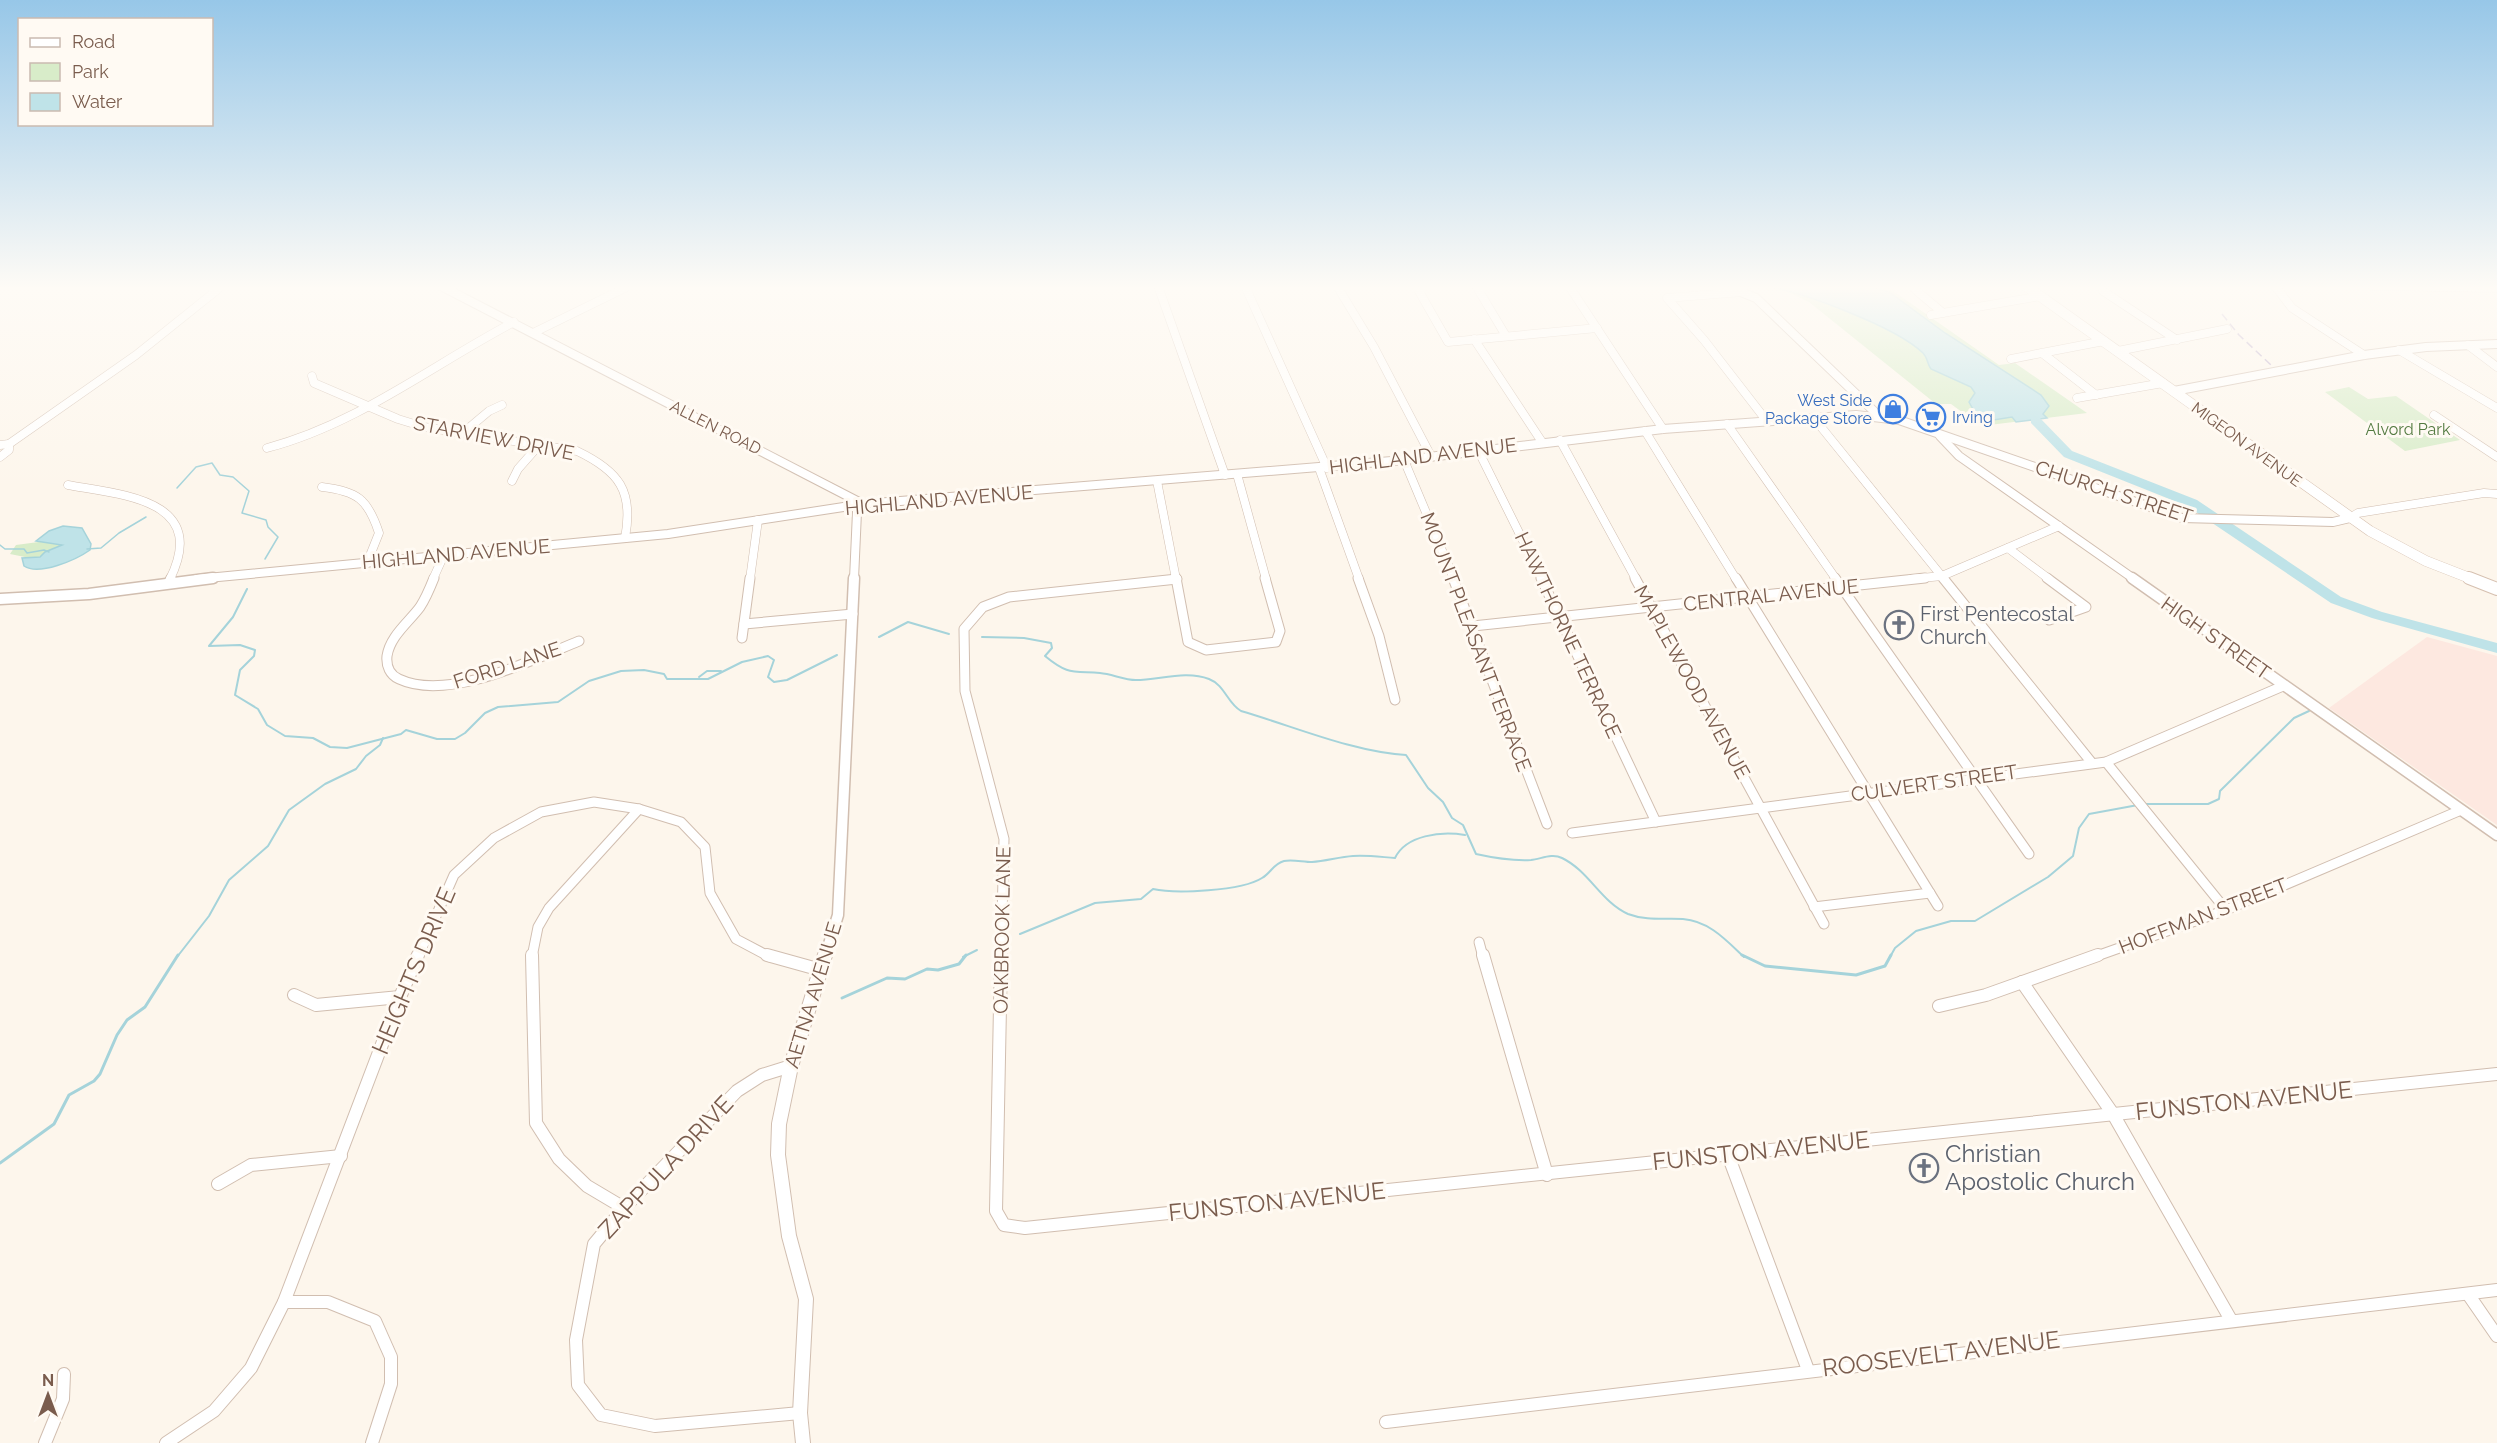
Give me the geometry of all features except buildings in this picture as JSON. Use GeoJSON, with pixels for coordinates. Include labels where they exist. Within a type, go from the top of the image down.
{"type":"FeatureCollection","features":[{"type":"Feature","properties":{"kind":"main road","name":"MIGEON AVENUE"},"geometry":{"type":"LineString","coordinates":[[2121,353],[2350,518],[2419,558],[2497,589]]}},
{"type":"Feature","properties":{"kind":"street"},"geometry":{"type":"LineString","coordinates":[[0,457],[9,450],[4,445],[138,353]]}},
{"type":"Feature","properties":{"kind":"street"},"geometry":{"type":"LineString","coordinates":[[267,448],[297,441],[368,406],[460,353]]}},
{"type":"Feature","properties":{"kind":"street","name":"ALLEN ROAD"},"geometry":{"type":"LineString","coordinates":[[576,353],[863,504]]}},
{"type":"Feature","properties":{"kind":"street"},"geometry":{"type":"LineString","coordinates":[[1182,353],[1225,475]]}},
{"type":"Feature","properties":{"kind":"street"},"geometry":{"type":"LineString","coordinates":[[1274,353],[1323,468],[1379,636],[1395,700]]}},
{"type":"Feature","properties":{"kind":"street"},"geometry":{"type":"LineString","coordinates":[[1377,353],[1431,456]]}},
{"type":"Feature","properties":{"kind":"street"},"geometry":{"type":"LineString","coordinates":[[1483,353],[1542,442]]}},
{"type":"Feature","properties":{"kind":"street"},"geometry":{"type":"LineString","coordinates":[[1614,353],[1663,429]]}},
{"type":"Feature","properties":{"kind":"street"},"geometry":{"type":"LineString","coordinates":[[1714,353],[1766,420]]}},
{"type":"Feature","properties":{"kind":"street"},"geometry":{"type":"LineString","coordinates":[[1814,353],[1879,416]]}},
{"type":"Feature","properties":{"kind":"street"},"geometry":{"type":"LineString","coordinates":[[2011,359],[2040,353]]}},
{"type":"Feature","properties":{"kind":"street"},"geometry":{"type":"LineString","coordinates":[[2042,353],[2096,395]]}},
{"type":"Feature","properties":{"kind":"street"},"geometry":{"type":"LineString","coordinates":[[2174,392],[2376,353]]}},
{"type":"Feature","properties":{"kind":"street"},"geometry":{"type":"LineString","coordinates":[[2405,353],[2497,408]]}},
{"type":"Feature","properties":{"kind":"street"},"geometry":{"type":"LineString","coordinates":[[2479,353],[2497,367]]}},
{"type":"Feature","properties":{"kind":"street","name":"STARVIEW DRIVE"},"geometry":{"type":"LineString","coordinates":[[312,376],[314,383],[424,427],[540,444],[577,451],[596,459],[612,472],[628,494],[630,520],[625,538]]}},
{"type":"Feature","properties":{"kind":"street"},"geometry":{"type":"LineString","coordinates":[[2077,398],[2163,383]]}},
{"type":"Feature","properties":{"kind":"street"},"geometry":{"type":"LineString","coordinates":[[464,432],[489,411],[502,405]]}},
{"type":"Feature","properties":{"kind":"street"},"geometry":{"type":"LineString","coordinates":[[2434,415],[2497,457]]}},
{"type":"Feature","properties":{"kind":"street","name":"HIGHLAND AVENUE"},"geometry":{"type":"LineString","coordinates":[[0,599],[89,594],[170,582],[625,538],[863,504],[1323,468],[1560,440],[1766,420],[1879,416]]}},
{"type":"Feature","properties":{"kind":"street","name":"CHURCH STREET"},"geometry":{"type":"LineString","coordinates":[[1879,416],[2182,518],[2194,520],[2333,522],[2350,518],[2358,513],[2484,493],[2497,494]]}},
{"type":"Feature","properties":{"kind":"street"},"geometry":{"type":"LineString","coordinates":[[1814,417],[2092,763]]}},
{"type":"Feature","properties":{"kind":"street"},"geometry":{"type":"LineString","coordinates":[[1727,424],[2029,854]]}},
{"type":"Feature","properties":{"kind":"street"},"geometry":{"type":"LineString","coordinates":[[1645,431],[1938,906]]}},
{"type":"Feature","properties":{"kind":"street","name":"HIGH STREET"},"geometry":{"type":"LineString","coordinates":[[1940,436],[1947,446],[1959,456],[2497,835]]}},
{"type":"Feature","properties":{"kind":"street","name":"MAPLEWOOD AVENUE"},"geometry":{"type":"LineString","coordinates":[[1560,440],[1824,924]]}},
{"type":"Feature","properties":{"kind":"street"},"geometry":{"type":"LineString","coordinates":[[512,481],[518,469],[540,444]]}},
{"type":"Feature","properties":{"kind":"street","name":"HAWTHORNE TERRACE"},"geometry":{"type":"LineString","coordinates":[[1478,450],[1560,616],[1656,822]]}},
{"type":"Feature","properties":{"kind":"street","name":"MOUNT PLEASANT TERRACE"},"geometry":{"type":"LineString","coordinates":[[1404,460],[1473,626],[1547,824]]}},
{"type":"Feature","properties":{"kind":"street"},"geometry":{"type":"LineString","coordinates":[[1157,481],[1188,642],[1206,650],[1276,642],[1280,631],[1237,474]]}},
{"type":"Feature","properties":{"kind":"street"},"geometry":{"type":"LineString","coordinates":[[68,485],[143,500],[156,506],[176,522],[183,546],[170,582]]}},
{"type":"Feature","properties":{"kind":"street"},"geometry":{"type":"LineString","coordinates":[[322,488],[347,490],[365,504],[374,518],[379,534],[367,563]]}},
{"type":"Feature","properties":{"kind":"street","name":"AETNA AVENUE"},"geometry":{"type":"LineString","coordinates":[[802,1443],[800,1413],[806,1299],[789,1236],[778,1155],[779,1124],[791,1066],[838,915],[857,512],[863,504]]}},
{"type":"Feature","properties":{"kind":"street"},"geometry":{"type":"LineString","coordinates":[[742,638],[758,520]]}},
{"type":"Feature","properties":{"kind":"street","name":"CENTRAL AVENUE"},"geometry":{"type":"LineString","coordinates":[[1473,626],[1942,576],[2060,526]]}},
{"type":"Feature","properties":{"kind":"street"},"geometry":{"type":"LineString","coordinates":[[2008,548],[2086,607],[2049,620]]}},
{"type":"Feature","properties":{"kind":"street","name":"FORD LANE"},"geometry":{"type":"LineString","coordinates":[[443,557],[421,604],[387,654],[390,671],[398,679],[425,687],[455,683],[537,658],[579,641]]}},
{"type":"Feature","properties":{"kind":"street","name":"OAKBROOK LANE"},"geometry":{"type":"LineString","coordinates":[[1024,1228],[1004,1225],[996,1211],[1004,839],[988,772],[973,730],[965,691],[964,629],[982,607],[1009,597],[1177,579]]}},
{"type":"Feature","properties":{"kind":"street"},"geometry":{"type":"LineString","coordinates":[[744,624],[853,614]]}},
{"type":"Feature","properties":{"kind":"street","name":"CULVERT STREET"},"geometry":{"type":"LineString","coordinates":[[1572,833],[2106,762],[2283,686]]}},
{"type":"Feature","properties":{"kind":"street"},"geometry":{"type":"LineString","coordinates":[[2106,762],[2226,910]]}},
{"type":"Feature","properties":{"kind":"street","name":"HEIGHTS DRIVE"},"geometry":{"type":"LineString","coordinates":[[166,1443],[214,1411],[251,1368],[284,1302],[400,997],[454,876],[494,838],[541,812],[594,802],[639,809],[681,822],[705,847],[710,893],[736,939],[774,959],[821,970]]}},
{"type":"Feature","properties":{"kind":"street"},"geometry":{"type":"LineString","coordinates":[[624,1208],[587,1186],[559,1159],[536,1123],[532,950],[538,927],[549,908],[639,809]]}},
{"type":"Feature","properties":{"kind":"street","name":"HOFFMAN STREET"},"geometry":{"type":"LineString","coordinates":[[1938,1006],[1986,995],[2226,910],[2461,810]]}},
{"type":"Feature","properties":{"kind":"street"},"geometry":{"type":"LineString","coordinates":[[1814,907],[1929,892]]}},
{"type":"Feature","properties":{"kind":"street"},"geometry":{"type":"LineString","coordinates":[[1479,942],[1547,1175]]}},
{"type":"Feature","properties":{"kind":"street"},"geometry":{"type":"LineString","coordinates":[[2022,982],[2065,1040],[2113,1114],[2231,1320]]}},
{"type":"Feature","properties":{"kind":"street"},"geometry":{"type":"LineString","coordinates":[[294,995],[316,1005],[400,997]]}},
{"type":"Feature","properties":{"kind":"street","name":"ZAPPULA DRIVE"},"geometry":{"type":"LineString","coordinates":[[791,1066],[762,1075],[737,1091],[624,1208],[594,1244],[576,1340],[578,1385],[601,1415],[655,1426],[800,1413]]}},
{"type":"Feature","properties":{"kind":"street","name":"FUNSTON AVENUE"},"geometry":{"type":"LineString","coordinates":[[1024,1228],[2497,1074]]}},
{"type":"Feature","properties":{"kind":"street"},"geometry":{"type":"LineString","coordinates":[[1728,1155],[1808,1370]]}},
{"type":"Feature","properties":{"kind":"street"},"geometry":{"type":"LineString","coordinates":[[218,1184],[251,1165],[341,1156]]}},
{"type":"Feature","properties":{"kind":"street","name":"ROOSEVELT AVENUE"},"geometry":{"type":"LineString","coordinates":[[1386,1422],[1808,1370],[2497,1290]]}},
{"type":"Feature","properties":{"kind":"street"},"geometry":{"type":"LineString","coordinates":[[2468,1294],[2497,1336]]}},
{"type":"Feature","properties":{"kind":"street"},"geometry":{"type":"LineString","coordinates":[[284,1302],[328,1302],[375,1321],[391,1357],[391,1384],[372,1443]]}},
{"type":"Feature","properties":{"kind":"street"},"geometry":{"type":"LineString","coordinates":[[45,1443],[63,1399],[64,1374]]}},
{"type":"Feature","properties":{"kind":"shaded area"},"geometry":{"type":"Polygon","coordinates":[[[2427,637],[2497,656],[2497,825],[2329,708],[2427,637]]]}},
{"type":"Feature","properties":{"kind":"green space"},"geometry":{"type":"Polygon","coordinates":[[[1873,353],[1982,353],[1999,365],[2015,363],[2087,413],[1981,426],[1951,404],[1936,404],[1873,353]]]}},
{"type":"Feature","properties":{"kind":"green space","name":"Alvord Park"},"geometry":{"type":"Polygon","coordinates":[[[2349,387],[2368,399],[2396,396],[2460,440],[2405,451],[2325,392],[2349,387]]]}},
{"type":"Feature","properties":{"kind":"green space"},"geometry":{"type":"Polygon","coordinates":[[[46,541],[63,544],[35,559],[10,554],[16,545],[46,541]]]}},
{"type":"Feature","properties":{"kind":"water"},"geometry":{"type":"Polygon","coordinates":[[[1923,353],[1976,353],[2041,395],[2049,406],[2043,414],[2047,418],[2016,422],[2012,417],[1987,421],[1978,418],[1969,402],[1975,393],[1971,387],[1931,369],[1923,353]]]}},
{"type":"Feature","properties":{"kind":"water"},"geometry":{"type":"Polygon","coordinates":[[[63,526],[82,528],[91,544],[90,550],[57,566],[31,569],[24,566],[22,558],[40,557],[45,552],[62,545],[36,541],[49,531],[63,526]]]}},
{"type":"Feature","properties":{"kind":"waterway"},"geometry":{"type":"LineString","coordinates":[[2035,420],[2068,454],[2192,503],[2336,600],[2377,615],[2497,648]]}},
{"type":"Feature","properties":{"kind":"waterway"},"geometry":{"type":"LineString","coordinates":[[177,488],[196,467],[212,463],[220,475],[233,477],[249,491],[242,513],[266,520],[268,527],[278,537],[265,559]]}},
{"type":"Feature","properties":{"kind":"waterway"},"geometry":{"type":"LineString","coordinates":[[87,549],[101,548],[119,533],[146,517]]}},
{"type":"Feature","properties":{"kind":"waterway"},"geometry":{"type":"LineString","coordinates":[[0,545],[5,549],[24,549],[27,553],[44,550],[49,552]]}},
{"type":"Feature","properties":{"kind":"waterway"},"geometry":{"type":"LineString","coordinates":[[247,589],[233,617],[209,646],[240,645],[255,650],[254,656],[240,670],[235,695],[258,709],[267,725],[285,736],[313,738],[330,747],[347,748],[383,739]]}},
{"type":"Feature","properties":{"kind":"waterway"},"geometry":{"type":"LineString","coordinates":[[879,637],[908,622],[949,634]]}},
{"type":"Feature","properties":{"kind":"waterway"},"geometry":{"type":"LineString","coordinates":[[982,637],[1024,638],[1051,643],[1052,648],[1045,656],[1071,671],[1136,680],[1182,675],[1200,676],[1219,685],[1236,708],[1241,711],[1344,744],[1406,755],[1428,788],[1443,802],[1452,818],[1463,825],[1476,854],[1517,860],[1550,856],[1562,858],[1580,871],[1610,902],[1628,914],[1701,923],[1716,932],[1742,955]]}},
{"type":"Feature","properties":{"kind":"waterway"},"geometry":{"type":"LineString","coordinates":[[383,739],[401,734],[406,730],[437,739],[455,739],[465,733],[485,713],[498,707],[558,702],[589,681],[621,671],[644,670],[664,674],[667,679],[708,679],[742,662],[768,656],[774,660],[768,677],[774,682],[787,680],[837,655]]}},
{"type":"Feature","properties":{"kind":"waterway"},"geometry":{"type":"LineString","coordinates":[[699,677],[707,671],[721,671]]}},
{"type":"Feature","properties":{"kind":"waterway"},"geometry":{"type":"LineString","coordinates":[[2143,804],[2208,804],[2219,799],[2220,791],[2294,718],[2309,711]]}},
{"type":"Feature","properties":{"kind":"waterway"},"geometry":{"type":"LineString","coordinates":[[177,957],[209,916],[229,880],[268,846],[289,810],[325,784],[356,769],[366,756],[380,745],[383,739]]}},
{"type":"Feature","properties":{"kind":"waterway"},"geometry":{"type":"LineString","coordinates":[[1890,957],[1895,948],[1916,931],[1951,921],[1975,921],[2048,877],[2073,856],[2079,828],[2089,814],[2138,805]]}},
{"type":"Feature","properties":{"kind":"waterway"},"geometry":{"type":"LineString","coordinates":[[1020,934],[1095,903],[1141,899],[1153,889],[1192,891],[1225,889],[1262,878],[1277,864],[1284,861],[1312,862],[1358,856],[1395,858],[1407,844],[1425,836],[1465,835]]}},
{"type":"Feature","properties":{"kind":"waterway"},"geometry":{"type":"LineString","coordinates":[[965,956],[977,950]]}},
{"type":"Feature","properties":{"kind":"waterway"},"geometry":{"type":"LineString","coordinates":[[0,1163],[54,1124],[69,1095],[94,1081],[100,1074],[117,1035],[127,1020],[145,1007],[178,955]]}},
{"type":"Feature","properties":{"kind":"waterway"},"geometry":{"type":"LineString","coordinates":[[1742,955],[1765,966],[1856,975],[1885,966],[1891,955]]}},
{"type":"Feature","properties":{"kind":"waterway"},"geometry":{"type":"LineString","coordinates":[[842,998],[887,978],[905,979],[927,969],[938,970],[959,964],[965,956]]}},
{"type":"Feature","properties":{"kind":"railway"},"geometry":{"type":"LineString","coordinates":[[2259,353],[2271,365]]}},
{"type":"Feature","properties":{"kind":"place","name":"West Side Package Store"},"geometry":{"type":"Point","coordinates":[1893,409]}},
{"type":"Feature","properties":{"kind":"place","name":"Irving"},"geometry":{"type":"Point","coordinates":[1931,417]}},
{"type":"Feature","properties":{"kind":"place","name":"First Pentecostal Church"},"geometry":{"type":"Point","coordinates":[1899,625]}},
{"type":"Feature","properties":{"kind":"place","name":"Christian Apostolic Church"},"geometry":{"type":"Point","coordinates":[1924,1168]}}]}
